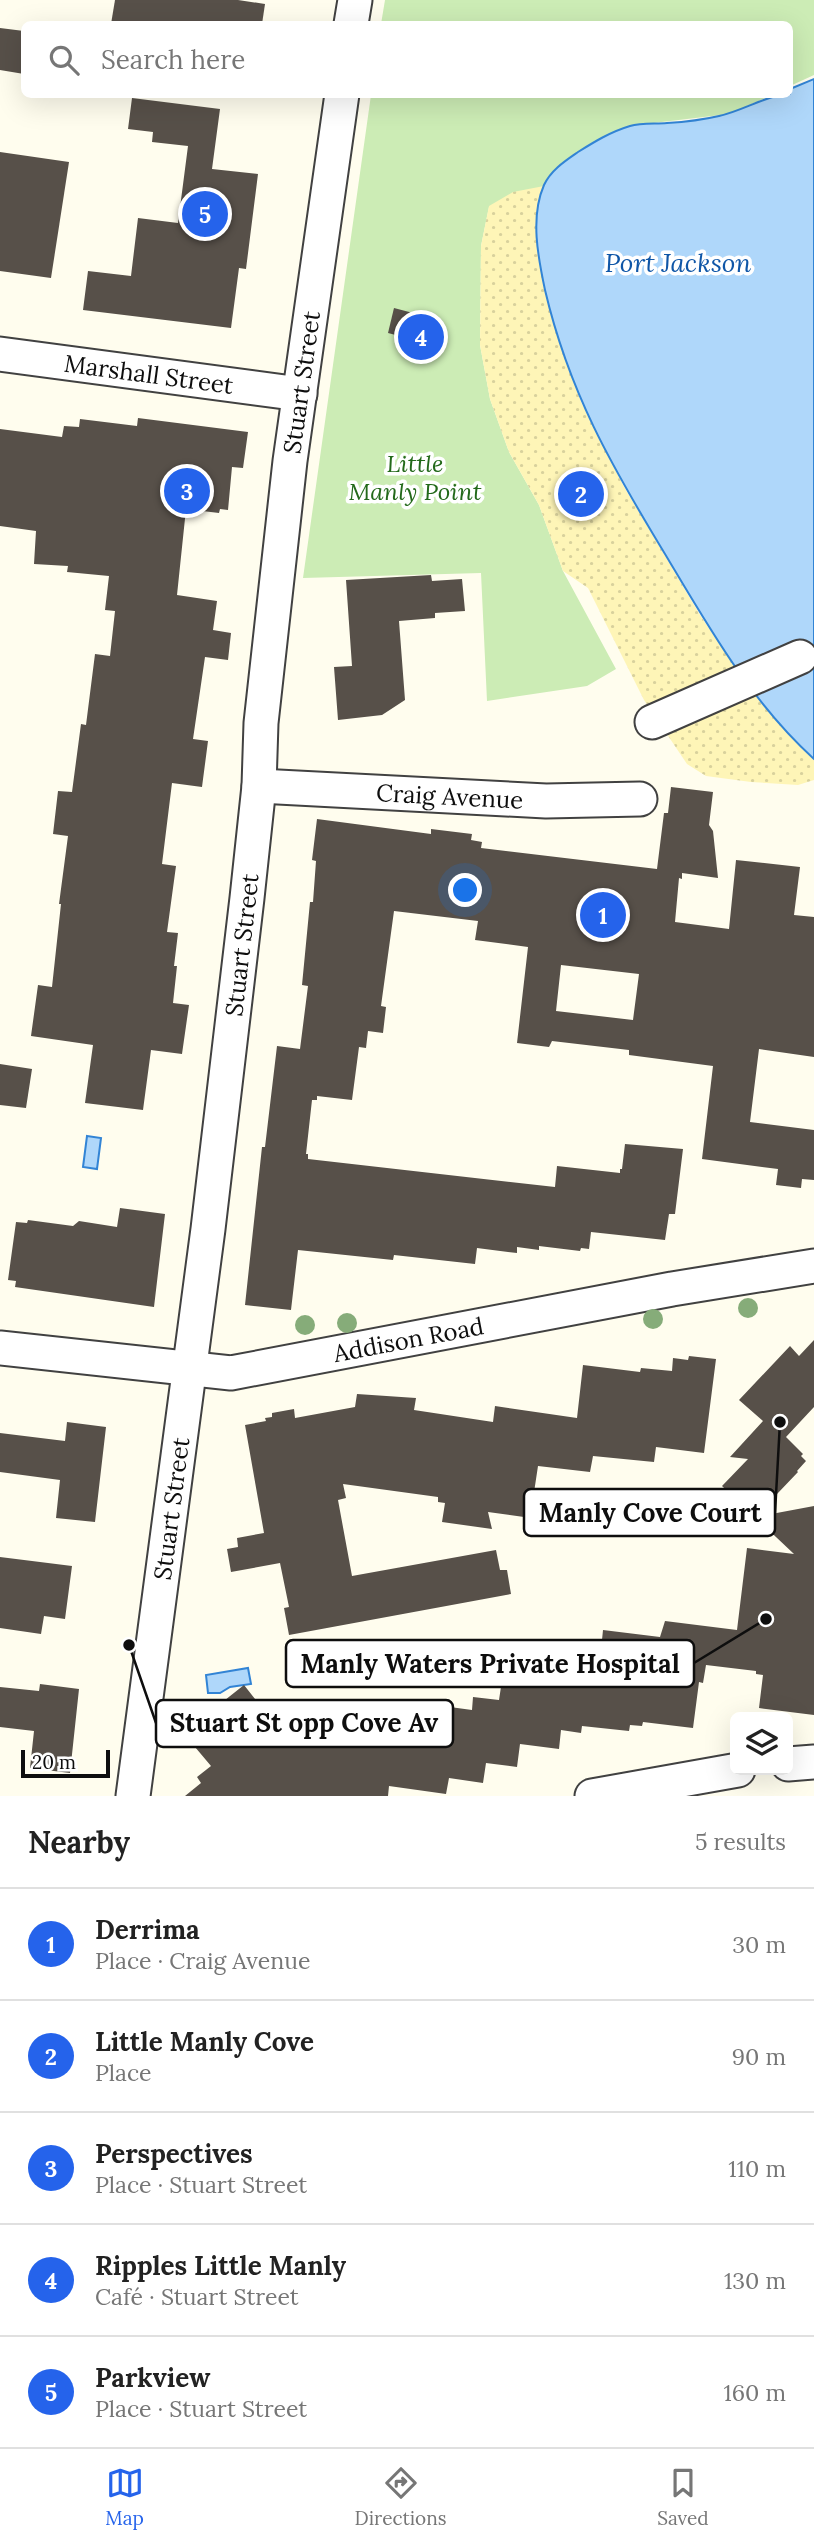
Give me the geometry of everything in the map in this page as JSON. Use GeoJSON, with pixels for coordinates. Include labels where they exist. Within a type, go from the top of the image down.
{"type":"FeatureCollection","features":[{"type":"Feature","properties":{"kind":"street"},"geometry":{"type":"LineString","coordinates":[[352,21],[355,0]]}},
{"type":"Feature","properties":{"kind":"street","name":"Stuart Street"},"geometry":{"type":"LineString","coordinates":[[133,1796],[210,1215],[259,786],[261,723],[300,394],[341,98]]}},
{"type":"Feature","properties":{"kind":"street","name":"Marshall Street"},"geometry":{"type":"LineString","coordinates":[[0,354],[300,394]]}},
{"type":"Feature","properties":{"kind":"street"},"geometry":{"type":"LineString","coordinates":[[652,722],[800,657]]}},
{"type":"Feature","properties":{"kind":"street","name":"Craig Avenue"},"geometry":{"type":"LineString","coordinates":[[259,786],[546,801],[640,799]]}},
{"type":"Feature","properties":{"kind":"street","name":"Addison Road"},"geometry":{"type":"LineString","coordinates":[[0,1348],[231,1373],[672,1289],[814,1266]]}},
{"type":"Feature","properties":{"kind":"street"},"geometry":{"type":"LineString","coordinates":[[793,1764],[814,1762]]}},
{"type":"Feature","properties":{"kind":"street"},"geometry":{"type":"LineString","coordinates":[[592,1796],[730,1771]]}},
{"type":"Feature","properties":{"kind":"green space"},"geometry":{"type":"Polygon","coordinates":[[[385,0],[814,0],[814,75],[793,85],[793,21],[382,21],[385,0]]]}},
{"type":"Feature","properties":{"kind":"green space","name":"Little Manly Point"},"geometry":{"type":"Polygon","coordinates":[[[371,98],[765,98],[729,114],[645,124],[574,155],[544,186],[489,207],[481,246],[480,345],[490,399],[509,452],[539,505],[563,571],[616,669],[587,686],[487,701],[481,573],[303,578],[371,98]]]}},
{"type":"Feature","properties":{"kind":"sand"},"geometry":{"type":"Polygon","coordinates":[[[544,186],[537,227],[540,264],[559,341],[581,402],[623,485],[700,615],[720,645],[801,748],[814,759],[814,780],[798,785],[751,782],[706,776],[687,764],[644,700],[588,588],[563,571],[539,505],[509,452],[490,399],[480,345],[481,246],[489,206],[513,192],[544,186]]]}},
{"type":"Feature","properties":{"kind":"water","name":"Port Jackson"},"geometry":{"type":"Polygon","coordinates":[[[814,79],[814,759],[770,713],[732,662],[681,581],[610,458],[566,362],[545,290],[536,224],[540,197],[550,175],[584,148],[634,125],[693,121],[728,114],[769,98],[793,98],[793,88],[814,79]]]}},
{"type":"Feature","properties":{"kind":"water"},"geometry":{"type":"Polygon","coordinates":[[[87,1136],[101,1138],[97,1169],[83,1167],[87,1136]]]}},
{"type":"Feature","properties":{"kind":"water"},"geometry":{"type":"Polygon","coordinates":[[[248,1668],[251,1684],[230,1687],[220,1693],[208,1693],[206,1675],[248,1668]]]}},
{"type":"Feature","properties":{"kind":"building"},"geometry":{"type":"Polygon","coordinates":[[[115,0],[238,0],[265,4],[262,21],[112,21],[115,0]]]}},
{"type":"Feature","properties":{"kind":"building"},"geometry":{"type":"Polygon","coordinates":[[[0,28],[21,31],[21,74],[0,70],[0,28]]]}},
{"type":"Feature","properties":{"kind":"building"},"geometry":{"type":"Polygon","coordinates":[[[132,98],[220,109],[212,169],[258,174],[246,269],[239,268],[231,328],[83,310],[88,271],[131,276],[138,218],[178,223],[188,146],[152,142],[153,132],[128,129],[132,98]]]}},
{"type":"Feature","properties":{"kind":"building"},"geometry":{"type":"Polygon","coordinates":[[[0,152],[69,162],[51,278],[0,271],[0,152]]]}},
{"type":"Feature","properties":{"kind":"building"},"geometry":{"type":"Polygon","coordinates":[[[394,308],[432,318],[426,343],[388,333],[394,308]]]}},
{"type":"Feature","properties":{"kind":"building"},"geometry":{"type":"Polygon","coordinates":[[[138,418],[248,432],[243,468],[232,467],[228,510],[220,509],[219,513],[186,509],[177,595],[217,601],[213,630],[231,633],[228,660],[205,657],[193,739],[208,741],[202,787],[172,783],[162,864],[176,866],[167,932],[178,933],[173,1003],[189,1005],[182,1054],[151,1050],[143,1110],[85,1103],[93,1045],[31,1036],[38,985],[52,987],[68,836],[53,834],[58,791],[72,792],[81,724],[86,725],[95,654],[110,656],[115,611],[105,610],[109,576],[67,572],[68,566],[34,564],[36,531],[0,526],[0,429],[62,437],[64,426],[79,427],[80,419],[137,426],[138,418]]]}},
{"type":"Feature","properties":{"kind":"building"},"geometry":{"type":"Polygon","coordinates":[[[431,575],[432,581],[462,579],[465,611],[435,613],[435,618],[399,621],[405,700],[382,715],[338,720],[334,667],[352,666],[346,580],[431,575]]]}},
{"type":"Feature","properties":{"kind":"building"},"geometry":{"type":"Polygon","coordinates":[[[671,787],[713,792],[709,825],[713,831],[718,878],[682,873],[682,879],[679,878],[675,922],[729,929],[736,860],[800,867],[794,915],[814,917],[814,1057],[759,1049],[750,1122],[814,1130],[814,1180],[802,1179],[801,1188],[776,1185],[778,1169],[702,1159],[713,1066],[629,1055],[629,1050],[552,1041],[549,1047],[517,1043],[528,947],[475,940],[478,921],[394,911],[381,1006],[386,1007],[383,1033],[368,1031],[366,1048],[359,1047],[352,1100],[317,1096],[317,1100],[312,1100],[306,1154],[308,1159],[555,1187],[557,1166],[620,1173],[625,1144],[683,1149],[675,1214],[669,1214],[665,1240],[591,1232],[589,1249],[581,1248],[580,1251],[539,1246],[539,1250],[517,1247],[517,1253],[477,1248],[475,1264],[394,1255],[393,1260],[298,1250],[291,1310],[245,1305],[262,1147],[265,1147],[277,1046],[300,1049],[308,986],[302,985],[310,902],[313,902],[316,861],[312,860],[317,819],[431,834],[431,829],[472,834],[471,840],[482,842],[481,848],[657,869],[664,813],[668,813],[671,787]],[[561,965],[556,1011],[633,1020],[639,974],[561,965]]]}},
{"type":"Feature","properties":{"kind":"building"},"geometry":{"type":"Polygon","coordinates":[[[0,1064],[32,1069],[26,1108],[0,1105],[0,1064]]]}},
{"type":"Feature","properties":{"kind":"building"},"geometry":{"type":"Polygon","coordinates":[[[120,1208],[165,1214],[154,1307],[15,1287],[16,1281],[8,1280],[16,1222],[27,1223],[28,1220],[73,1226],[79,1221],[117,1227],[120,1208]]]}},
{"type":"Feature","properties":{"kind":"building"},"geometry":{"type":"Polygon","coordinates":[[[814,1340],[814,1407],[786,1437],[803,1454],[801,1456],[806,1461],[755,1517],[814,1506],[814,1715],[759,1708],[763,1675],[756,1674],[756,1671],[706,1665],[703,1683],[699,1682],[693,1728],[643,1722],[642,1726],[630,1725],[629,1731],[582,1726],[581,1733],[561,1730],[559,1749],[520,1744],[517,1767],[486,1763],[483,1783],[449,1778],[446,1794],[389,1786],[388,1796],[185,1796],[201,1783],[197,1777],[211,1766],[195,1747],[211,1734],[200,1720],[201,1710],[210,1703],[220,1704],[244,1685],[284,1736],[289,1704],[322,1708],[321,1717],[409,1729],[413,1702],[472,1710],[473,1697],[499,1700],[504,1667],[539,1672],[543,1642],[601,1650],[603,1630],[660,1637],[665,1621],[737,1630],[747,1548],[794,1554],[722,1486],[748,1459],[730,1457],[763,1421],[739,1400],[790,1346],[799,1356],[814,1340]]]}},
{"type":"Feature","properties":{"kind":"building"},"geometry":{"type":"Polygon","coordinates":[[[689,1356],[716,1359],[704,1453],[656,1447],[654,1462],[593,1456],[590,1472],[538,1466],[533,1499],[527,1498],[524,1517],[488,1512],[492,1529],[442,1522],[445,1503],[438,1502],[438,1497],[343,1484],[346,1498],[338,1500],[352,1576],[496,1550],[500,1570],[507,1570],[511,1594],[289,1635],[284,1608],[289,1607],[280,1563],[231,1572],[227,1549],[238,1547],[237,1538],[264,1533],[245,1425],[266,1421],[265,1418],[272,1417],[272,1413],[294,1409],[295,1418],[355,1407],[357,1394],[416,1398],[414,1410],[493,1422],[495,1406],[577,1418],[583,1365],[640,1372],[641,1368],[672,1371],[673,1358],[688,1360],[689,1356]]]}},
{"type":"Feature","properties":{"kind":"building"},"geometry":{"type":"Polygon","coordinates":[[[67,1422],[106,1427],[95,1522],[56,1518],[60,1480],[0,1472],[0,1433],[65,1441],[67,1422]]]}},
{"type":"Feature","properties":{"kind":"building"},"geometry":{"type":"Polygon","coordinates":[[[0,1557],[72,1566],[65,1619],[44,1616],[41,1634],[0,1628],[0,1557]]]}},
{"type":"Feature","properties":{"kind":"building"},"geometry":{"type":"Polygon","coordinates":[[[40,1684],[79,1689],[70,1773],[30,1768],[34,1731],[0,1727],[0,1687],[39,1691],[40,1684]]]}},
{"type":"Feature","properties":{"kind":"place","name":"Parkview"},"geometry":{"type":"Point","coordinates":[205,214]}},
{"type":"Feature","properties":{"kind":"place","name":"Ripples Little Manly"},"geometry":{"type":"Point","coordinates":[421,337]}},
{"type":"Feature","properties":{"kind":"place","name":"Perspectives"},"geometry":{"type":"Point","coordinates":[187,491]}},
{"type":"Feature","properties":{"kind":"place","name":"Little Manly Cove"},"geometry":{"type":"Point","coordinates":[581,494]}},
{"type":"Feature","properties":{"kind":"place","name":"Derrima"},"geometry":{"type":"Point","coordinates":[603,915]}},
{"type":"Feature","properties":{"kind":"place","name":"Manly Cove Court"},"geometry":{"type":"Point","coordinates":[780,1422]}},
{"type":"Feature","properties":{"kind":"place","name":"Manly Waters Private Hospital"},"geometry":{"type":"Point","coordinates":[766,1619]}},
{"type":"Feature","properties":{"kind":"place","name":"Stuart St opp Cove Av"},"geometry":{"type":"Point","coordinates":[129,1645]}}]}
